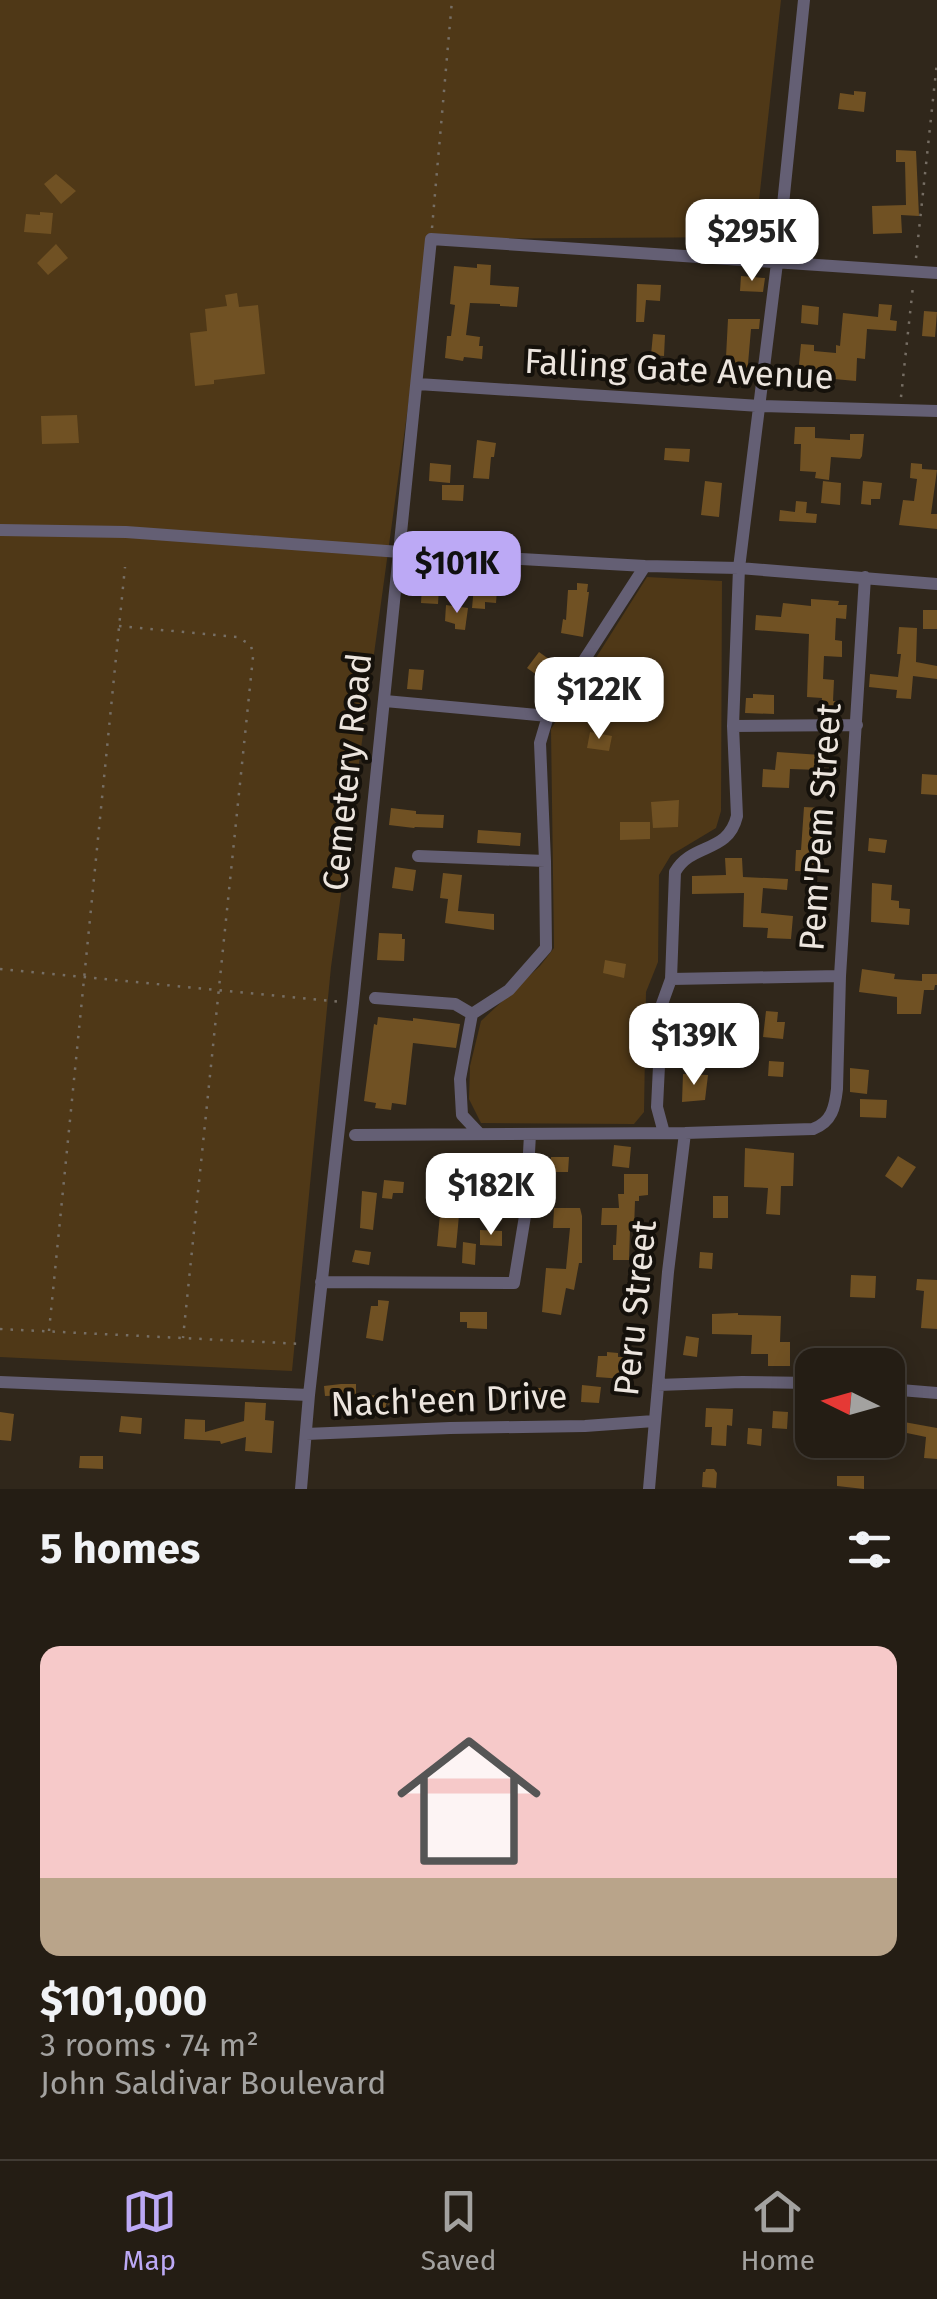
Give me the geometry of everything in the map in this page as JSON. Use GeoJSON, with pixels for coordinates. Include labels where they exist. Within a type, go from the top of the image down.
{"type":"FeatureCollection","features":[{"type":"Feature","properties":{"kind":"street"},"geometry":{"type":"LineString","coordinates":[[664,1134],[657,1107],[662,1004],[671,979],[675,872],[684,859],[722,842],[734,828],[738,568],[777,263],[804,0]]}},
{"type":"Feature","properties":{"kind":"street"},"geometry":{"type":"LineString","coordinates":[[432,239],[937,273]]}},
{"type":"Feature","properties":{"kind":"street","name":"Cemetery Road"},"geometry":{"type":"LineString","coordinates":[[301,1489],[432,239]]}},
{"type":"Feature","properties":{"kind":"street","name":"Falling Gate Avenue"},"geometry":{"type":"LineString","coordinates":[[418,384],[760,406],[937,411]]}},
{"type":"Feature","properties":{"kind":"street"},"geometry":{"type":"LineString","coordinates":[[0,530],[126,532],[400,552],[738,568],[937,584]]}},
{"type":"Feature","properties":{"kind":"street"},"geometry":{"type":"LineString","coordinates":[[478,1132],[462,1115],[460,1079],[472,1014],[509,990],[546,948],[540,744],[548,716],[645,566]]}},
{"type":"Feature","properties":{"kind":"street","name":"Pem'Pem Street"},"geometry":{"type":"LineString","coordinates":[[684,1134],[814,1129],[830,1118],[835,1106],[865,577]]}},
{"type":"Feature","properties":{"kind":"street"},"geometry":{"type":"LineString","coordinates":[[384,702],[548,716]]}},
{"type":"Feature","properties":{"kind":"street"},"geometry":{"type":"LineString","coordinates":[[733,726],[858,725]]}},
{"type":"Feature","properties":{"kind":"street"},"geometry":{"type":"LineString","coordinates":[[418,856],[545,861]]}},
{"type":"Feature","properties":{"kind":"street"},"geometry":{"type":"LineString","coordinates":[[671,979],[840,976]]}},
{"type":"Feature","properties":{"kind":"street"},"geometry":{"type":"LineString","coordinates":[[375,998],[455,1004],[472,1014]]}},
{"type":"Feature","properties":{"kind":"street"},"geometry":{"type":"LineString","coordinates":[[355,1134],[684,1134]]}},
{"type":"Feature","properties":{"kind":"street"},"geometry":{"type":"LineString","coordinates":[[321,1282],[514,1283],[526,1210],[530,1134]]}},
{"type":"Feature","properties":{"kind":"street","name":"Peru Street"},"geometry":{"type":"LineString","coordinates":[[648,1489],[684,1134]]}},
{"type":"Feature","properties":{"kind":"street"},"geometry":{"type":"LineString","coordinates":[[0,1382],[309,1395]]}},
{"type":"Feature","properties":{"kind":"street"},"geometry":{"type":"LineString","coordinates":[[658,1385],[795,1383]]}},
{"type":"Feature","properties":{"kind":"street"},"geometry":{"type":"LineString","coordinates":[[905,1390],[937,1392]]}},
{"type":"Feature","properties":{"kind":"street","name":"Nach'een Drive"},"geometry":{"type":"LineString","coordinates":[[306,1434],[654,1421]]}},
{"type":"Feature","properties":{"kind":"path"},"geometry":{"type":"LineString","coordinates":[[432,239],[452,0]]}},
{"type":"Feature","properties":{"kind":"path"},"geometry":{"type":"LineString","coordinates":[[900,409],[937,62]]}},
{"type":"Feature","properties":{"kind":"path"},"geometry":{"type":"LineString","coordinates":[[49,1332],[125,567]]}},
{"type":"Feature","properties":{"kind":"path"},"geometry":{"type":"LineString","coordinates":[[119,626],[237,637],[250,646],[253,658],[183,1338]]}},
{"type":"Feature","properties":{"kind":"path"},"geometry":{"type":"LineString","coordinates":[[0,969],[354,1003]]}},
{"type":"Feature","properties":{"kind":"path"},"geometry":{"type":"LineString","coordinates":[[0,1329],[314,1344]]}},
{"type":"Feature","properties":{"kind":"shaded area"},"geometry":{"type":"Polygon","coordinates":[[[0,0],[781,0],[755,237],[431,239],[331,967],[292,1371],[0,1357],[0,0]]]}},
{"type":"Feature","properties":{"kind":"shaded area"},"geometry":{"type":"Polygon","coordinates":[[[647,577],[722,581],[721,811],[716,828],[671,855],[659,875],[658,962],[646,992],[644,1112],[634,1124],[481,1123],[469,1099],[470,1066],[481,1021],[554,948],[551,729],[647,577]]]}},
{"type":"Feature","properties":{"kind":"building"},"geometry":{"type":"Polygon","coordinates":[[[854,91],[866,92],[864,112],[838,109],[840,93],[854,95],[854,91]]]}},
{"type":"Feature","properties":{"kind":"building"},"geometry":{"type":"Polygon","coordinates":[[[896,150],[916,151],[919,216],[901,215],[902,233],[873,234],[872,206],[906,205],[905,162],[896,162],[896,150]]]}},
{"type":"Feature","properties":{"kind":"building"},"geometry":{"type":"Polygon","coordinates":[[[56,174],[76,191],[61,204],[44,184],[56,174]]]}},
{"type":"Feature","properties":{"kind":"building"},"geometry":{"type":"Polygon","coordinates":[[[53,213],[51,234],[24,232],[26,214],[53,213]]]}},
{"type":"Feature","properties":{"kind":"building"},"geometry":{"type":"Polygon","coordinates":[[[56,244],[68,258],[48,275],[37,263],[56,244]]]}},
{"type":"Feature","properties":{"kind":"building"},"geometry":{"type":"Polygon","coordinates":[[[477,264],[491,265],[490,285],[519,287],[517,307],[470,303],[466,335],[480,337],[482,359],[445,358],[455,305],[450,304],[454,266],[477,268],[477,264]]]}},
{"type":"Feature","properties":{"kind":"building"},"geometry":{"type":"Polygon","coordinates":[[[741,276],[765,278],[763,292],[740,291],[741,276]]]}},
{"type":"Feature","properties":{"kind":"building"},"geometry":{"type":"Polygon","coordinates":[[[637,284],[661,285],[660,301],[646,300],[644,322],[636,322],[637,284]]]}},
{"type":"Feature","properties":{"kind":"building"},"geometry":{"type":"Polygon","coordinates":[[[237,293],[239,307],[258,305],[265,374],[195,386],[190,333],[207,331],[205,309],[227,306],[225,295],[237,293]]]}},
{"type":"Feature","properties":{"kind":"building"},"geometry":{"type":"Polygon","coordinates":[[[879,304],[892,305],[890,320],[897,321],[896,331],[867,329],[865,359],[857,358],[856,381],[834,379],[834,372],[814,370],[813,376],[798,375],[801,344],[814,345],[814,351],[836,353],[843,313],[878,317],[879,304]]]}},
{"type":"Feature","properties":{"kind":"building"},"geometry":{"type":"Polygon","coordinates":[[[802,305],[819,307],[818,325],[801,323],[802,305]]]}},
{"type":"Feature","properties":{"kind":"building"},"geometry":{"type":"Polygon","coordinates":[[[924,311],[937,312],[935,337],[922,336],[924,311]]]}},
{"type":"Feature","properties":{"kind":"building"},"geometry":{"type":"Polygon","coordinates":[[[728,319],[760,319],[759,329],[751,329],[746,387],[730,385],[733,358],[726,357],[728,319]]]}},
{"type":"Feature","properties":{"kind":"building"},"geometry":{"type":"Polygon","coordinates":[[[653,334],[665,335],[664,356],[651,355],[653,334]]]}},
{"type":"Feature","properties":{"kind":"building"},"geometry":{"type":"Polygon","coordinates":[[[77,415],[79,443],[42,444],[41,416],[77,415]]]}},
{"type":"Feature","properties":{"kind":"building"},"geometry":{"type":"Polygon","coordinates":[[[795,427],[815,427],[815,438],[850,440],[850,434],[864,434],[862,456],[831,457],[829,480],[815,478],[816,472],[800,471],[801,444],[794,444],[795,427]]]}},
{"type":"Feature","properties":{"kind":"building"},"geometry":{"type":"Polygon","coordinates":[[[477,440],[496,443],[489,479],[473,478],[477,440]]]}},
{"type":"Feature","properties":{"kind":"building"},"geometry":{"type":"Polygon","coordinates":[[[665,448],[690,449],[689,462],[664,460],[665,448]]]}},
{"type":"Feature","properties":{"kind":"building"},"geometry":{"type":"Polygon","coordinates":[[[430,463],[451,465],[450,483],[429,481],[430,463]]]}},
{"type":"Feature","properties":{"kind":"building"},"geometry":{"type":"Polygon","coordinates":[[[911,463],[937,470],[931,514],[937,514],[937,529],[899,525],[903,500],[914,501],[917,479],[910,478],[911,463]]]}},
{"type":"Feature","properties":{"kind":"building"},"geometry":{"type":"Polygon","coordinates":[[[705,481],[722,483],[719,517],[701,515],[705,481]]]}},
{"type":"Feature","properties":{"kind":"building"},"geometry":{"type":"Polygon","coordinates":[[[823,481],[841,483],[840,505],[821,503],[823,481]]]}},
{"type":"Feature","properties":{"kind":"building"},"geometry":{"type":"Polygon","coordinates":[[[863,481],[882,483],[880,499],[871,499],[871,505],[861,504],[863,481]]]}},
{"type":"Feature","properties":{"kind":"building"},"geometry":{"type":"Polygon","coordinates":[[[442,485],[464,485],[463,501],[442,500],[442,485]]]}},
{"type":"Feature","properties":{"kind":"building"},"geometry":{"type":"Polygon","coordinates":[[[796,501],[807,502],[806,513],[817,514],[816,523],[779,521],[780,510],[795,512],[796,501]]]}},
{"type":"Feature","properties":{"kind":"building"},"geometry":{"type":"Polygon","coordinates":[[[475,575],[498,577],[496,603],[485,602],[485,609],[472,608],[475,575]]]}},
{"type":"Feature","properties":{"kind":"building"},"geometry":{"type":"Polygon","coordinates":[[[577,583],[588,584],[589,592],[583,637],[561,633],[568,590],[577,590],[577,583]]]}},
{"type":"Feature","properties":{"kind":"building"},"geometry":{"type":"Polygon","coordinates":[[[422,586],[439,588],[438,604],[421,603],[422,586]]]}},
{"type":"Feature","properties":{"kind":"building"},"geometry":{"type":"Polygon","coordinates":[[[811,599],[847,605],[846,619],[836,618],[835,640],[842,641],[842,657],[824,656],[823,679],[834,680],[833,701],[840,702],[838,715],[820,714],[822,698],[807,697],[809,634],[755,630],[756,615],[781,617],[783,603],[811,606],[811,599]]]}},
{"type":"Feature","properties":{"kind":"building"},"geometry":{"type":"Polygon","coordinates":[[[446,605],[468,608],[465,630],[455,629],[455,624],[445,621],[446,605]]]}},
{"type":"Feature","properties":{"kind":"building"},"geometry":{"type":"Polygon","coordinates":[[[923,610],[937,610],[937,629],[923,629],[923,610]]]}},
{"type":"Feature","properties":{"kind":"building"},"geometry":{"type":"Polygon","coordinates":[[[899,627],[917,628],[916,662],[937,666],[937,679],[913,676],[911,699],[896,698],[897,690],[869,687],[870,674],[898,677],[899,627]]]}},
{"type":"Feature","properties":{"kind":"building"},"geometry":{"type":"Polygon","coordinates":[[[539,652],[553,662],[541,678],[527,668],[539,652]]]}},
{"type":"Feature","properties":{"kind":"building"},"geometry":{"type":"Polygon","coordinates":[[[409,669],[424,670],[422,690],[407,689],[409,669]]]}},
{"type":"Feature","properties":{"kind":"building"},"geometry":{"type":"Polygon","coordinates":[[[753,694],[774,695],[774,714],[745,713],[746,698],[753,698],[753,694]]]}},
{"type":"Feature","properties":{"kind":"building"},"geometry":{"type":"Polygon","coordinates":[[[590,732],[612,736],[609,751],[587,748],[590,732]]]}},
{"type":"Feature","properties":{"kind":"building"},"geometry":{"type":"Polygon","coordinates":[[[777,752],[821,755],[820,770],[790,769],[789,788],[762,787],[763,769],[775,770],[777,752]]]}},
{"type":"Feature","properties":{"kind":"building"},"geometry":{"type":"Polygon","coordinates":[[[922,774],[937,775],[937,795],[921,794],[922,774]]]}},
{"type":"Feature","properties":{"kind":"building"},"geometry":{"type":"Polygon","coordinates":[[[679,800],[678,827],[653,828],[651,802],[679,800]]]}},
{"type":"Feature","properties":{"kind":"building"},"geometry":{"type":"Polygon","coordinates":[[[804,807],[823,808],[822,820],[828,821],[822,872],[795,871],[796,850],[801,850],[804,807]]]}},
{"type":"Feature","properties":{"kind":"building"},"geometry":{"type":"Polygon","coordinates":[[[391,808],[444,815],[443,828],[389,825],[391,808]]]}},
{"type":"Feature","properties":{"kind":"building"},"geometry":{"type":"Polygon","coordinates":[[[620,822],[650,822],[650,839],[620,840],[620,822]]]}},
{"type":"Feature","properties":{"kind":"building"},"geometry":{"type":"Polygon","coordinates":[[[478,830],[521,833],[520,846],[477,843],[478,830]]]}},
{"type":"Feature","properties":{"kind":"building"},"geometry":{"type":"Polygon","coordinates":[[[869,838],[887,840],[885,853],[868,851],[869,838]]]}},
{"type":"Feature","properties":{"kind":"building"},"geometry":{"type":"Polygon","coordinates":[[[725,858],[742,858],[743,877],[788,879],[787,890],[763,888],[761,913],[793,916],[791,939],[767,938],[768,928],[743,927],[744,893],[692,894],[692,876],[726,875],[725,858]]]}},
{"type":"Feature","properties":{"kind":"building"},"geometry":{"type":"Polygon","coordinates":[[[395,867],[416,870],[413,891],[392,888],[395,867]]]}},
{"type":"Feature","properties":{"kind":"building"},"geometry":{"type":"Polygon","coordinates":[[[443,873],[462,875],[458,911],[494,914],[494,930],[445,923],[448,899],[440,898],[443,873]]]}},
{"type":"Feature","properties":{"kind":"building"},"geometry":{"type":"Polygon","coordinates":[[[872,883],[892,885],[891,900],[899,901],[899,908],[910,909],[909,925],[871,922],[872,883]]]}},
{"type":"Feature","properties":{"kind":"building"},"geometry":{"type":"Polygon","coordinates":[[[379,933],[402,934],[404,961],[377,960],[379,933]]]}},
{"type":"Feature","properties":{"kind":"building"},"geometry":{"type":"Polygon","coordinates":[[[605,960],[626,964],[624,978],[603,973],[605,960]]]}},
{"type":"Feature","properties":{"kind":"building"},"geometry":{"type":"Polygon","coordinates":[[[862,969],[895,974],[894,979],[922,981],[922,974],[937,974],[937,985],[934,990],[924,990],[921,1014],[897,1014],[897,997],[859,992],[862,969]]]}},
{"type":"Feature","properties":{"kind":"building"},"geometry":{"type":"Polygon","coordinates":[[[766,1011],[778,1012],[777,1022],[785,1022],[783,1039],[763,1037],[766,1011]]]}},
{"type":"Feature","properties":{"kind":"building"},"geometry":{"type":"Polygon","coordinates":[[[378,1017],[460,1024],[456,1048],[413,1043],[406,1105],[392,1103],[391,1110],[375,1108],[376,1103],[364,1101],[378,1017]]]}},
{"type":"Feature","properties":{"kind":"building"},"geometry":{"type":"Polygon","coordinates":[[[675,1019],[691,1020],[690,1040],[674,1039],[675,1019]]]}},
{"type":"Feature","properties":{"kind":"building"},"geometry":{"type":"Polygon","coordinates":[[[734,1033],[748,1033],[748,1047],[734,1047],[734,1033]]]}},
{"type":"Feature","properties":{"kind":"building"},"geometry":{"type":"Polygon","coordinates":[[[769,1061],[784,1062],[783,1077],[768,1076],[769,1061]]]}},
{"type":"Feature","properties":{"kind":"building"},"geometry":{"type":"Polygon","coordinates":[[[850,1068],[869,1070],[867,1094],[850,1092],[850,1068]]]}},
{"type":"Feature","properties":{"kind":"building"},"geometry":{"type":"Polygon","coordinates":[[[683,1074],[708,1075],[705,1100],[682,1102],[683,1074]]]}},
{"type":"Feature","properties":{"kind":"building"},"geometry":{"type":"Polygon","coordinates":[[[860,1099],[887,1100],[886,1118],[860,1117],[860,1099]]]}},
{"type":"Feature","properties":{"kind":"building"},"geometry":{"type":"Polygon","coordinates":[[[614,1145],[631,1147],[629,1168],[612,1166],[614,1145]]]}},
{"type":"Feature","properties":{"kind":"building"},"geometry":{"type":"Polygon","coordinates":[[[745,1148],[794,1153],[793,1186],[781,1186],[780,1215],[766,1214],[768,1188],[744,1187],[745,1148]]]}},
{"type":"Feature","properties":{"kind":"building"},"geometry":{"type":"Polygon","coordinates":[[[898,1156],[916,1167],[902,1188],[885,1176],[898,1156]]]}},
{"type":"Feature","properties":{"kind":"building"},"geometry":{"type":"Polygon","coordinates":[[[551,1157],[569,1157],[568,1172],[550,1172],[551,1157]]]}},
{"type":"Feature","properties":{"kind":"building"},"geometry":{"type":"Polygon","coordinates":[[[448,1158],[471,1160],[470,1171],[505,1173],[503,1201],[489,1199],[489,1206],[474,1206],[474,1193],[453,1191],[454,1182],[446,1181],[448,1158]]]}},
{"type":"Feature","properties":{"kind":"building"},"geometry":{"type":"Polygon","coordinates":[[[624,1174],[648,1174],[648,1195],[635,1201],[629,1260],[613,1260],[617,1225],[601,1225],[602,1208],[619,1208],[618,1194],[624,1194],[624,1174]]]}},
{"type":"Feature","properties":{"kind":"building"},"geometry":{"type":"Polygon","coordinates":[[[384,1180],[404,1182],[403,1193],[393,1193],[392,1199],[382,1198],[384,1180]]]}},
{"type":"Feature","properties":{"kind":"building"},"geometry":{"type":"Polygon","coordinates":[[[362,1191],[377,1193],[373,1230],[360,1228],[362,1191]]]}},
{"type":"Feature","properties":{"kind":"building"},"geometry":{"type":"Polygon","coordinates":[[[713,1196],[728,1196],[728,1218],[713,1218],[713,1196]]]}},
{"type":"Feature","properties":{"kind":"building"},"geometry":{"type":"Polygon","coordinates":[[[554,1208],[580,1208],[582,1216],[582,1263],[574,1290],[566,1288],[561,1315],[542,1312],[546,1268],[566,1269],[570,1228],[553,1228],[554,1208]]]}},
{"type":"Feature","properties":{"kind":"building"},"geometry":{"type":"Polygon","coordinates":[[[440,1214],[459,1215],[456,1248],[437,1246],[440,1214]]]}},
{"type":"Feature","properties":{"kind":"building"},"geometry":{"type":"Polygon","coordinates":[[[480,1230],[502,1231],[502,1246],[480,1245],[480,1230]]]}},
{"type":"Feature","properties":{"kind":"building"},"geometry":{"type":"Polygon","coordinates":[[[463,1242],[476,1244],[475,1265],[462,1263],[463,1242]]]}},
{"type":"Feature","properties":{"kind":"building"},"geometry":{"type":"Polygon","coordinates":[[[355,1250],[371,1252],[369,1265],[352,1262],[355,1250]]]}},
{"type":"Feature","properties":{"kind":"building"},"geometry":{"type":"Polygon","coordinates":[[[700,1252],[713,1253],[712,1269],[699,1268],[700,1252]]]}},
{"type":"Feature","properties":{"kind":"building"},"geometry":{"type":"Polygon","coordinates":[[[851,1275],[876,1276],[875,1298],[850,1297],[851,1275]]]}},
{"type":"Feature","properties":{"kind":"building"},"geometry":{"type":"Polygon","coordinates":[[[917,1279],[937,1280],[937,1329],[921,1328],[924,1291],[916,1290],[917,1279]]]}},
{"type":"Feature","properties":{"kind":"building"},"geometry":{"type":"Polygon","coordinates":[[[378,1300],[389,1301],[383,1341],[366,1338],[371,1306],[378,1306],[378,1300]]]}},
{"type":"Feature","properties":{"kind":"building"},"geometry":{"type":"Polygon","coordinates":[[[460,1312],[487,1312],[487,1329],[467,1328],[467,1322],[460,1322],[460,1312]]]}},
{"type":"Feature","properties":{"kind":"building"},"geometry":{"type":"Polygon","coordinates":[[[712,1314],[781,1316],[780,1342],[790,1342],[790,1366],[768,1366],[768,1354],[751,1354],[752,1335],[712,1334],[712,1314]]]}},
{"type":"Feature","properties":{"kind":"building"},"geometry":{"type":"Polygon","coordinates":[[[686,1336],[699,1338],[697,1357],[683,1355],[686,1336]]]}},
{"type":"Feature","properties":{"kind":"building"},"geometry":{"type":"Polygon","coordinates":[[[607,1352],[625,1357],[624,1379],[596,1377],[598,1356],[607,1356],[607,1352]]]}},
{"type":"Feature","properties":{"kind":"building"},"geometry":{"type":"Polygon","coordinates":[[[356,1384],[356,1395],[325,1396],[324,1386],[356,1384]]]}},
{"type":"Feature","properties":{"kind":"building"},"geometry":{"type":"Polygon","coordinates":[[[582,1385],[601,1387],[599,1403],[581,1402],[582,1385]]]}},
{"type":"Feature","properties":{"kind":"building"},"geometry":{"type":"Polygon","coordinates":[[[527,1388],[544,1388],[544,1400],[527,1401],[527,1388]]]}},
{"type":"Feature","properties":{"kind":"building"},"geometry":{"type":"Polygon","coordinates":[[[451,1390],[467,1390],[467,1411],[423,1413],[423,1408],[417,1408],[416,1397],[451,1394],[451,1390]]]}},
{"type":"Feature","properties":{"kind":"building"},"geometry":{"type":"Polygon","coordinates":[[[346,1396],[398,1396],[397,1406],[386,1404],[385,1415],[346,1415],[346,1396]]]}},
{"type":"Feature","properties":{"kind":"building"},"geometry":{"type":"Polygon","coordinates":[[[245,1402],[266,1403],[265,1420],[274,1421],[272,1453],[245,1451],[246,1437],[221,1444],[184,1439],[185,1419],[205,1420],[205,1432],[244,1421],[245,1402]]]}},
{"type":"Feature","properties":{"kind":"building"},"geometry":{"type":"Polygon","coordinates":[[[706,1408],[733,1409],[726,1446],[711,1445],[712,1427],[705,1427],[706,1408]]]}},
{"type":"Feature","properties":{"kind":"building"},"geometry":{"type":"Polygon","coordinates":[[[773,1411],[788,1412],[787,1429],[772,1428],[773,1411]]]}},
{"type":"Feature","properties":{"kind":"building"},"geometry":{"type":"Polygon","coordinates":[[[0,1412],[14,1414],[11,1441],[0,1440],[0,1412]]]}},
{"type":"Feature","properties":{"kind":"building"},"geometry":{"type":"Polygon","coordinates":[[[121,1416],[142,1418],[141,1434],[119,1432],[121,1416]]]}},
{"type":"Feature","properties":{"kind":"building"},"geometry":{"type":"Polygon","coordinates":[[[905,1422],[937,1428],[937,1459],[924,1458],[926,1437],[905,1433],[905,1422]]]}},
{"type":"Feature","properties":{"kind":"building"},"geometry":{"type":"Polygon","coordinates":[[[748,1428],[762,1429],[761,1446],[747,1444],[748,1428]]]}},
{"type":"Feature","properties":{"kind":"building"},"geometry":{"type":"Polygon","coordinates":[[[80,1456],[103,1456],[103,1469],[79,1468],[80,1456]]]}},
{"type":"Feature","properties":{"kind":"building"},"geometry":{"type":"Polygon","coordinates":[[[706,1469],[717,1473],[716,1488],[702,1487],[706,1469]]]}},
{"type":"Feature","properties":{"kind":"building"},"geometry":{"type":"Polygon","coordinates":[[[837,1476],[864,1476],[864,1489],[837,1486],[837,1476]]]}}]}
